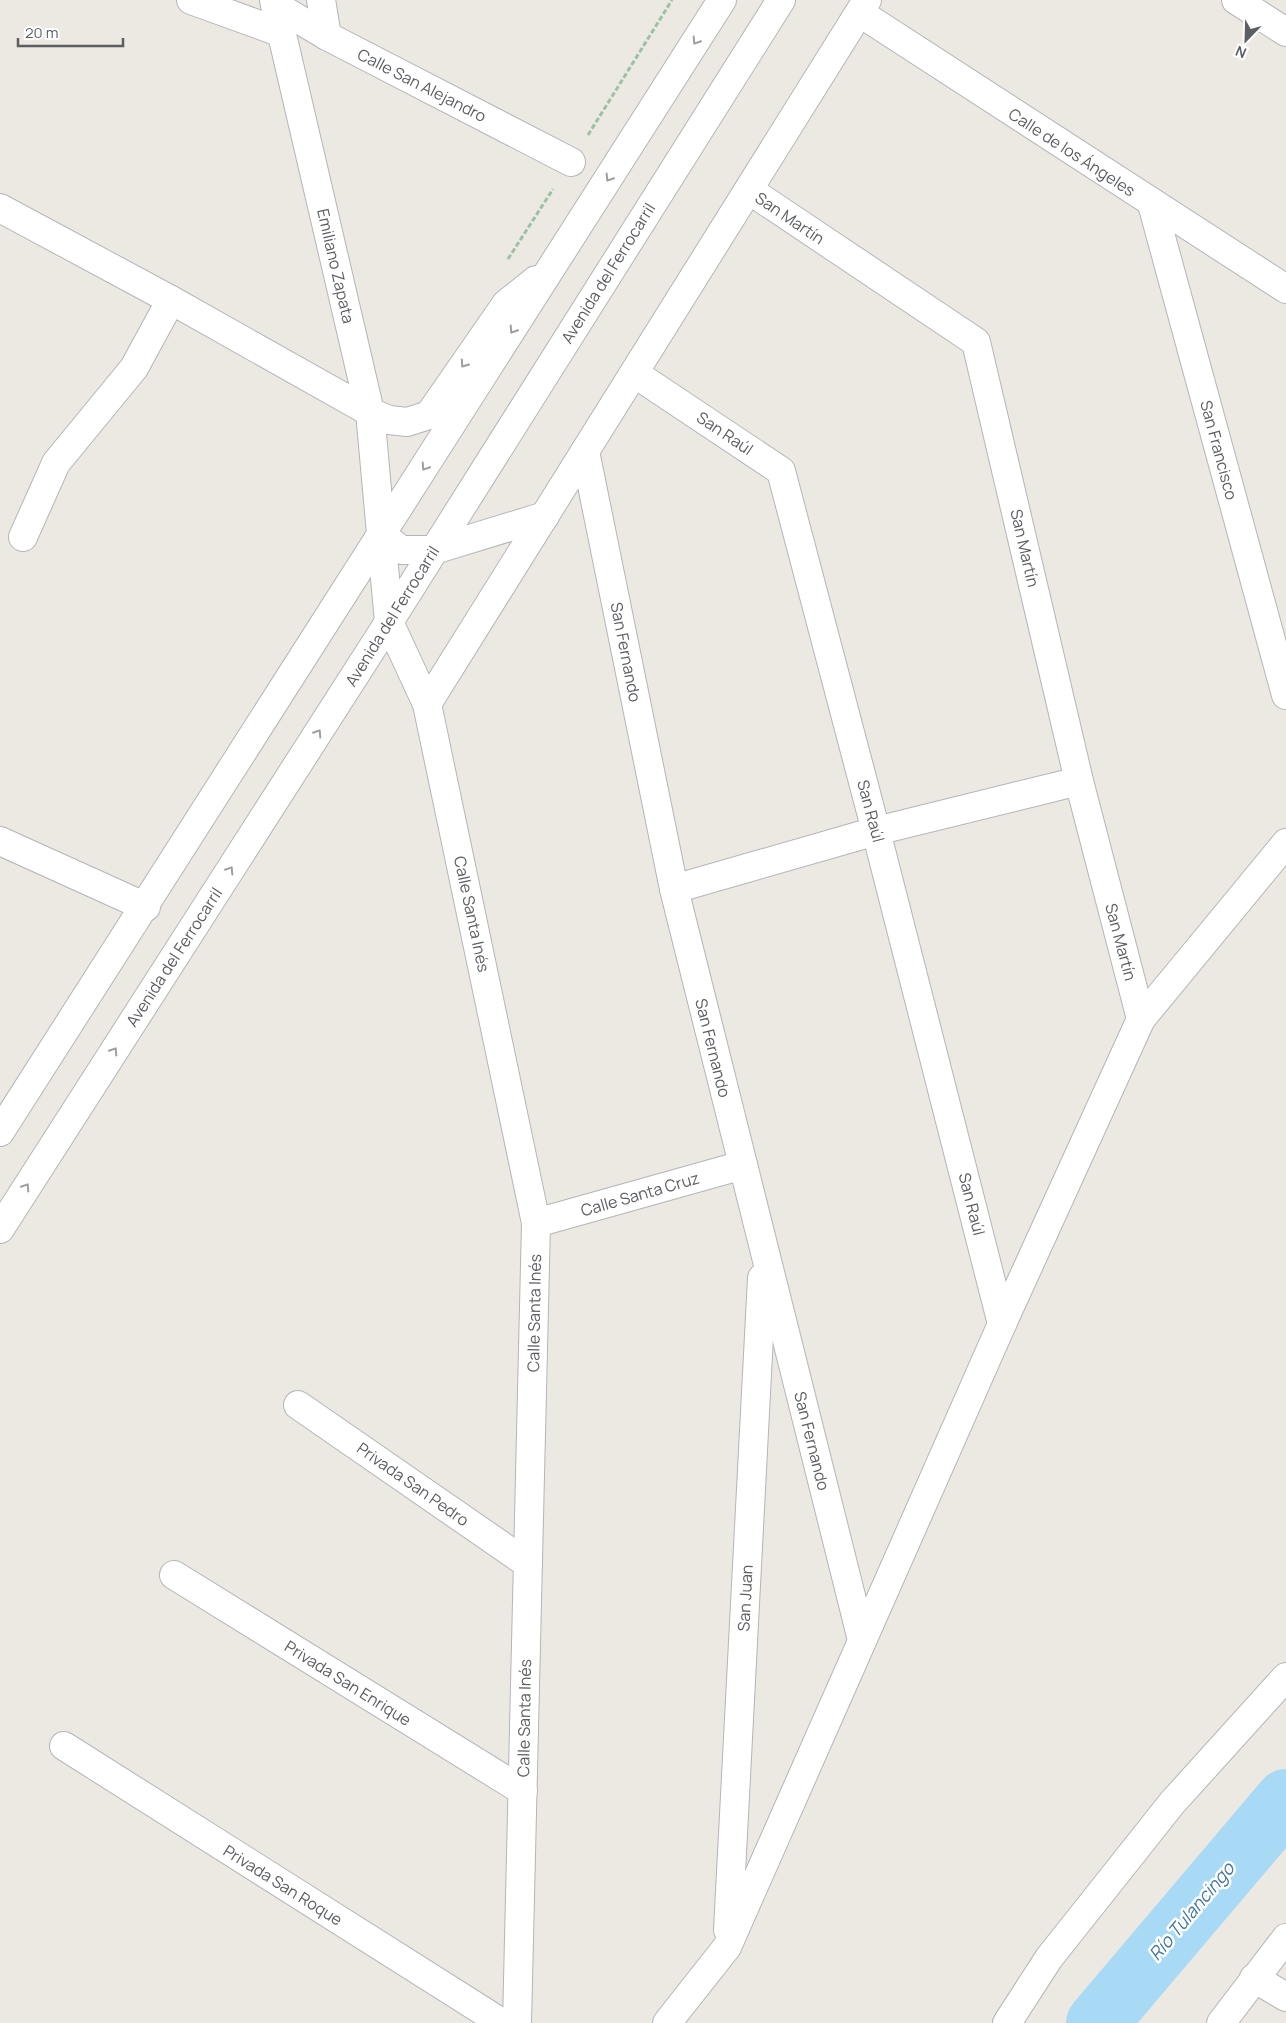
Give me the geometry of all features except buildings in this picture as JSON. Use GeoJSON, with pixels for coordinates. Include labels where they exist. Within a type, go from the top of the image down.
{"type":"FeatureCollection","features":[{"type":"Feature","properties":{"kind":"street"},"geometry":{"type":"LineString","coordinates":[[191,0],[282,33]]}},
{"type":"Feature","properties":{"kind":"street"},"geometry":{"type":"LineString","coordinates":[[321,0],[327,36]]}},
{"type":"Feature","properties":{"kind":"street"},"geometry":{"type":"LineString","coordinates":[[0,1132],[146,907],[722,0]]}},
{"type":"Feature","properties":{"kind":"street","name":"Avenida del Ferrocarril"},"geometry":{"type":"LineString","coordinates":[[0,1228],[389,622],[781,0]]}},
{"type":"Feature","properties":{"kind":"street"},"geometry":{"type":"LineString","coordinates":[[1236,0],[1286,32]]}},
{"type":"Feature","properties":{"kind":"street","name":"Emiliano Zapata"},"geometry":{"type":"LineString","coordinates":[[275,3],[370,412],[389,622]]}},
{"type":"Feature","properties":{"kind":"street","name":"Calle San Alejandro"},"geometry":{"type":"LineString","coordinates":[[275,3],[327,36],[571,162]]}},
{"type":"Feature","properties":{"kind":"street"},"geometry":{"type":"LineString","coordinates":[[427,704],[864,6]]}},
{"type":"Feature","properties":{"kind":"street","name":"Calle de los Ángeles"},"geometry":{"type":"LineString","coordinates":[[864,6],[1152,204],[1286,289]]}},
{"type":"Feature","properties":{"kind":"street","name":"San Martín"},"geometry":{"type":"LineString","coordinates":[[748,190],[976,342],[1079,781],[1142,1019]]}},
{"type":"Feature","properties":{"kind":"street","name":"San Francisco"},"geometry":{"type":"LineString","coordinates":[[1152,204],[1286,695]]}},
{"type":"Feature","properties":{"kind":"street"},"geometry":{"type":"LineString","coordinates":[[0,208],[171,300],[370,412],[389,420],[407,422],[429,415],[506,304],[555,264]]}},
{"type":"Feature","properties":{"kind":"street"},"geometry":{"type":"LineString","coordinates":[[23,537],[56,463],[134,368],[171,300]]}},
{"type":"Feature","properties":{"kind":"street","name":"San Raúl"},"geometry":{"type":"LineString","coordinates":[[634,373],[781,471],[876,831],[1002,1324]]}},
{"type":"Feature","properties":{"kind":"street","name":"San Fernando"},"geometry":{"type":"LineString","coordinates":[[585,451],[674,889],[862,1640]]}},
{"type":"Feature","properties":{"kind":"street"},"geometry":{"type":"LineString","coordinates":[[382,534],[401,550],[434,550],[544,516]]}},
{"type":"Feature","properties":{"kind":"street","name":"Calle Santa Inés"},"geometry":{"type":"LineString","coordinates":[[389,622],[427,704],[536,1223],[517,2023]]}},
{"type":"Feature","properties":{"kind":"street"},"geometry":{"type":"LineString","coordinates":[[674,889],[876,831],[1079,781]]}},
{"type":"Feature","properties":{"kind":"street"},"geometry":{"type":"LineString","coordinates":[[0,841],[146,907]]}},
{"type":"Feature","properties":{"kind":"street"},"geometry":{"type":"LineString","coordinates":[[667,2023],[727,1947],[1002,1324],[1142,1019],[1286,843]]}},
{"type":"Feature","properties":{"kind":"street","name":"Calle Santa Cruz"},"geometry":{"type":"LineString","coordinates":[[536,1223],[743,1165]]}},
{"type":"Feature","properties":{"kind":"street","name":"San Juan"},"geometry":{"type":"LineString","coordinates":[[727,1947],[764,1250]]}},
{"type":"Feature","properties":{"kind":"street","name":"Privada San Pedro"},"geometry":{"type":"LineString","coordinates":[[298,1404],[528,1564]]}},
{"type":"Feature","properties":{"kind":"street","name":"Privada San Enrique"},"geometry":{"type":"LineString","coordinates":[[174,1575],[523,1791]]}},
{"type":"Feature","properties":{"kind":"street"},"geometry":{"type":"LineString","coordinates":[[1007,2023],[1048,1958],[1172,1803],[1286,1677]]}},
{"type":"Feature","properties":{"kind":"street","name":"Privada San Roque"},"geometry":{"type":"LineString","coordinates":[[64,1746],[502,2023]]}},
{"type":"Feature","properties":{"kind":"street"},"geometry":{"type":"LineString","coordinates":[[1221,2023],[1286,1938]]}},
{"type":"Feature","properties":{"kind":"street"},"geometry":{"type":"LineString","coordinates":[[1254,1978],[1286,1997]]}},
{"type":"Feature","properties":{"kind":"path"},"geometry":{"type":"LineString","coordinates":[[504,264],[571,162],[672,0]]}},
{"type":"Feature","properties":{"kind":"waterway","name":"Río Tulancingo"},"geometry":{"type":"LineString","coordinates":[[1097,2023],[1286,1800]]}}]}
